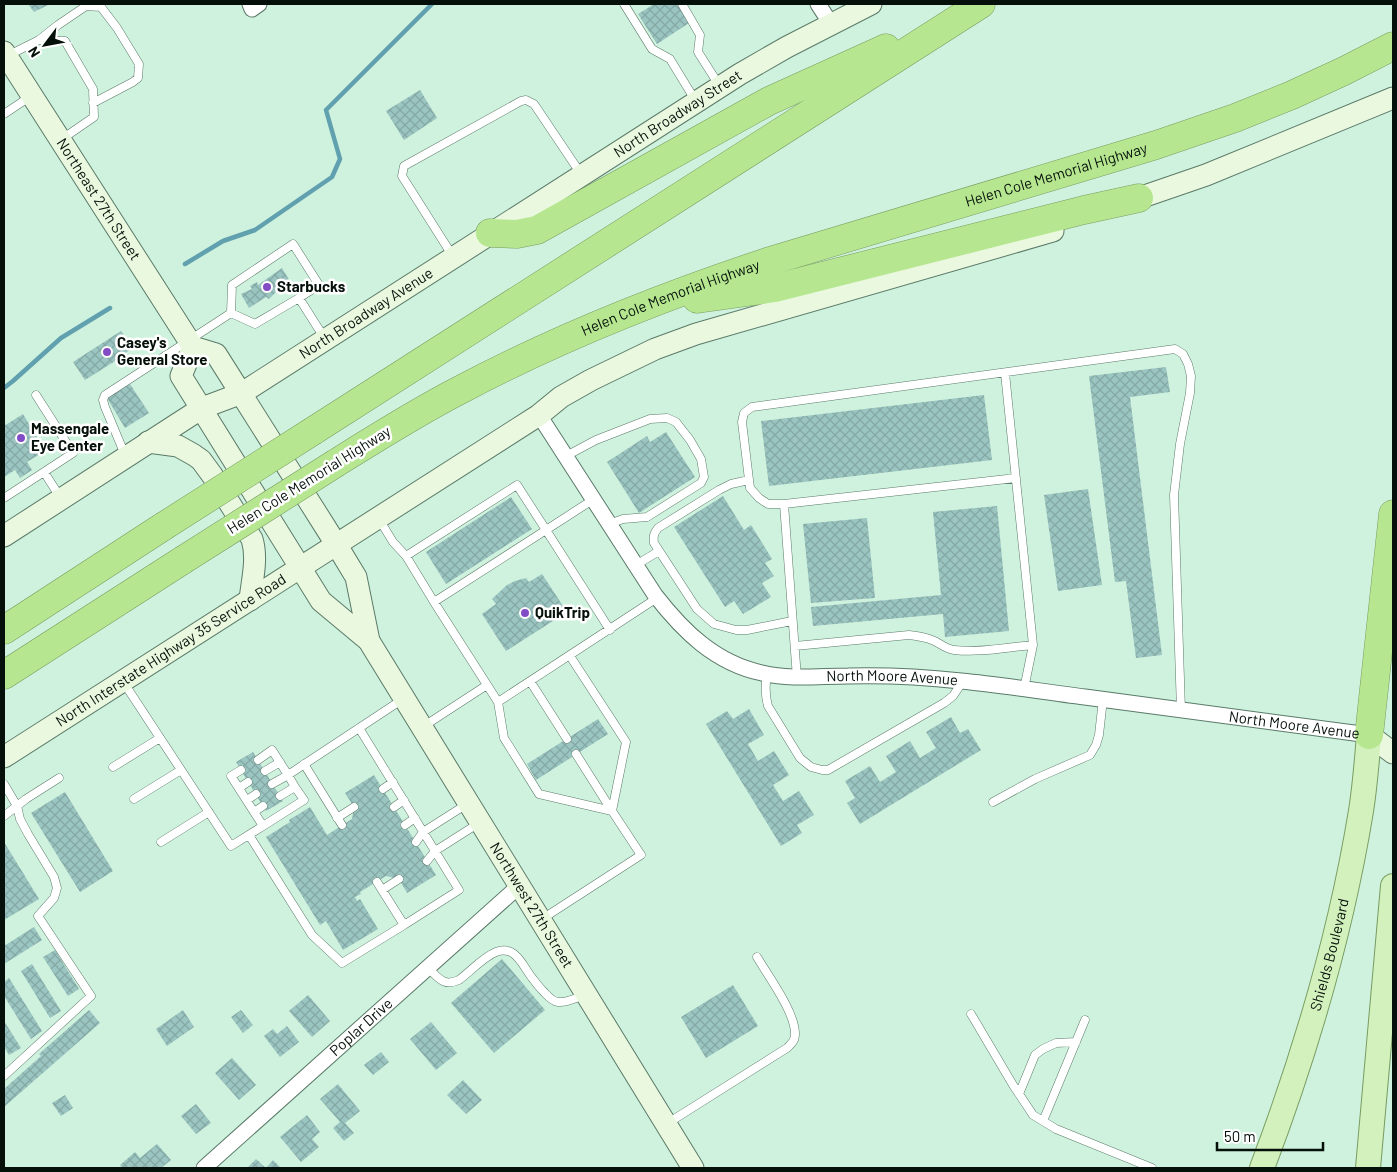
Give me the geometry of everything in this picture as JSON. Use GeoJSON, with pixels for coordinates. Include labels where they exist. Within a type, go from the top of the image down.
{"type":"FeatureCollection","features":[{"type":"Feature","properties":{"kind":"highway"},"geometry":{"type":"LineString","coordinates":[[490,233],[518,234],[537,230],[769,102],[980,5]]}},
{"type":"Feature","properties":{"kind":"highway"},"geometry":{"type":"LineString","coordinates":[[4,630],[980,5]]}},
{"type":"Feature","properties":{"kind":"highway","name":"Helen Cole Memorial Highway"},"geometry":{"type":"LineString","coordinates":[[4,675],[388,431],[466,386],[550,345],[641,307],[767,262],[1156,145],[1235,118],[1292,95],[1393,46]]}},
{"type":"Feature","properties":{"kind":"highway"},"geometry":{"type":"LineString","coordinates":[[641,307],[775,288],[1084,210],[1139,198]]}},
{"type":"Feature","properties":{"kind":"highway"},"geometry":{"type":"LineString","coordinates":[[1369,735],[1393,514]]}},
{"type":"Feature","properties":{"kind":"main road","name":"North Broadway Street"},"geometry":{"type":"LineString","coordinates":[[490,233],[740,74],[787,47],[871,4]]}},
{"type":"Feature","properties":{"kind":"main road","name":"Northeast 27th Street"},"geometry":{"type":"LineString","coordinates":[[5,54],[191,344]]}},
{"type":"Feature","properties":{"kind":"main road","name":"North Interstate Highway 35 Service Road"},"geometry":{"type":"LineString","coordinates":[[4,757],[539,415],[561,397],[655,349],[696,334],[1087,221],[1139,198],[1206,175],[1393,98]]}},
{"type":"Feature","properties":{"kind":"main road","name":"North Broadway Avenue"},"geometry":{"type":"LineString","coordinates":[[202,408],[242,393],[490,233]]}},
{"type":"Feature","properties":{"kind":"main road"},"geometry":{"type":"LineString","coordinates":[[4,536],[202,408],[182,376],[191,344],[216,354],[242,393]]}},
{"type":"Feature","properties":{"kind":"main road","name":"Northwest 27th Street"},"geometry":{"type":"LineString","coordinates":[[242,393],[356,577],[369,641]]}},
{"type":"Feature","properties":{"kind":"main road","name":"Northwest 27th Street"},"geometry":{"type":"LineString","coordinates":[[202,408],[321,601],[369,641],[693,1168]]}},
{"type":"Feature","properties":{"kind":"main road"},"geometry":{"type":"LineString","coordinates":[[148,442],[178,446],[187,450],[201,460],[212,475],[252,539],[255,557],[250,600]]}},
{"type":"Feature","properties":{"kind":"main road"},"geometry":{"type":"LineString","coordinates":[[1369,735],[1393,753]]}},
{"type":"Feature","properties":{"kind":"main road","name":"Shields Boulevard"},"geometry":{"type":"LineString","coordinates":[[1262,1168],[1281,1120],[1305,1046],[1337,929],[1362,809],[1369,735]]}},
{"type":"Feature","properties":{"kind":"main road"},"geometry":{"type":"LineString","coordinates":[[1368,1168],[1393,886]]}},
{"type":"Feature","properties":{"kind":"street"},"geometry":{"type":"LineString","coordinates":[[818,4],[831,24]]}},
{"type":"Feature","properties":{"kind":"street","name":"North Moore Avenue"},"geometry":{"type":"LineString","coordinates":[[539,415],[657,598],[678,624],[708,650],[724,660],[753,671],[797,678],[890,676],[963,681],[1369,735]]}},
{"type":"Feature","properties":{"kind":"street","name":"Poplar Drive"},"geometry":{"type":"LineString","coordinates":[[204,1168],[520,886]]}},
{"type":"Feature","properties":{"kind":"lane"},"geometry":{"type":"LineString","coordinates":[[624,4],[652,49],[670,59],[696,102]]}},
{"type":"Feature","properties":{"kind":"lane"},"geometry":{"type":"LineString","coordinates":[[682,4],[700,35],[698,52],[720,87]]}},
{"type":"Feature","properties":{"kind":"lane"},"geometry":{"type":"LineString","coordinates":[[5,54],[39,40],[86,6],[101,7],[117,28],[139,64],[139,71],[138,78],[133,82],[94,103]]}},
{"type":"Feature","properties":{"kind":"lane"},"geometry":{"type":"LineString","coordinates":[[39,40],[65,41],[94,90],[94,117],[60,140]]}},
{"type":"Feature","properties":{"kind":"lane"},"geometry":{"type":"LineString","coordinates":[[4,114],[32,96]]}},
{"type":"Feature","properties":{"kind":"lane"},"geometry":{"type":"LineString","coordinates":[[453,257],[402,176],[404,166],[471,128],[526,100],[534,104],[581,175]]}},
{"type":"Feature","properties":{"kind":"lane"},"geometry":{"type":"LineString","coordinates":[[293,244],[319,285],[256,324],[232,313],[232,285],[293,244]]}},
{"type":"Feature","properties":{"kind":"lane"},"geometry":{"type":"LineString","coordinates":[[299,298],[325,340]]}},
{"type":"Feature","properties":{"kind":"lane"},"geometry":{"type":"LineString","coordinates":[[126,456],[105,407],[103,400],[105,395],[191,344],[232,313]]}},
{"type":"Feature","properties":{"kind":"lane"},"geometry":{"type":"LineString","coordinates":[[1016,478],[784,504],[768,504],[750,488],[742,422],[744,413],[752,407],[1175,349],[1183,354],[1191,376],[1190,393],[1180,444],[1174,495],[1181,710]]}},
{"type":"Feature","properties":{"kind":"lane"},"geometry":{"type":"LineString","coordinates":[[1006,373],[1033,645],[1024,689]]}},
{"type":"Feature","properties":{"kind":"lane"},"geometry":{"type":"LineString","coordinates":[[4,498],[73,453],[36,394]]}},
{"type":"Feature","properties":{"kind":"lane"},"geometry":{"type":"LineString","coordinates":[[566,456],[596,440],[650,419],[667,418],[676,422],[690,440],[700,459],[704,477],[701,484],[647,517],[623,519],[609,524]]}},
{"type":"Feature","properties":{"kind":"lane"},"geometry":{"type":"LineString","coordinates":[[44,472],[61,499]]}},
{"type":"Feature","properties":{"kind":"lane"},"geometry":{"type":"LineString","coordinates":[[749,480],[731,484],[719,490],[658,528],[654,532],[653,538],[659,551],[697,609],[714,624],[736,630],[747,630],[792,620]]}},
{"type":"Feature","properties":{"kind":"lane"},"geometry":{"type":"LineString","coordinates":[[406,556],[438,539],[492,505],[517,485],[610,630]]}},
{"type":"Feature","properties":{"kind":"lane"},"geometry":{"type":"LineString","coordinates":[[434,602],[463,578],[517,544],[546,530],[594,499]]}},
{"type":"Feature","properties":{"kind":"lane"},"geometry":{"type":"LineString","coordinates":[[784,504],[797,678]]}},
{"type":"Feature","properties":{"kind":"lane"},"geometry":{"type":"LineString","coordinates":[[378,518],[393,542],[406,556],[498,702],[504,738],[539,794],[612,811]]}},
{"type":"Feature","properties":{"kind":"lane"},"geometry":{"type":"LineString","coordinates":[[636,566],[659,551]]}},
{"type":"Feature","properties":{"kind":"lane"},"geometry":{"type":"LineString","coordinates":[[498,702],[657,598]]}},
{"type":"Feature","properties":{"kind":"lane"},"geometry":{"type":"LineString","coordinates":[[795,646],[909,635],[925,637],[945,648],[954,650],[1033,645]]}},
{"type":"Feature","properties":{"kind":"lane"},"geometry":{"type":"LineString","coordinates":[[570,656],[626,742],[612,811]]}},
{"type":"Feature","properties":{"kind":"lane"},"geometry":{"type":"LineString","coordinates":[[767,674],[765,682],[768,706],[800,758],[811,767],[822,770],[828,770],[944,703],[953,696],[963,681]]}},
{"type":"Feature","properties":{"kind":"lane"},"geometry":{"type":"LineString","coordinates":[[123,681],[230,846],[304,800],[272,750],[258,760]]}},
{"type":"Feature","properties":{"kind":"lane"},"geometry":{"type":"LineString","coordinates":[[530,681],[567,739]]}},
{"type":"Feature","properties":{"kind":"lane"},"geometry":{"type":"LineString","coordinates":[[422,727],[487,685]]}},
{"type":"Feature","properties":{"kind":"lane"},"geometry":{"type":"LineString","coordinates":[[272,784],[404,698]]}},
{"type":"Feature","properties":{"kind":"lane"},"geometry":{"type":"LineString","coordinates":[[994,802],[1035,778],[1090,755],[1099,735],[1102,700]]}},
{"type":"Feature","properties":{"kind":"lane"},"geometry":{"type":"LineString","coordinates":[[249,834],[312,935],[342,963],[459,890],[359,728]]}},
{"type":"Feature","properties":{"kind":"lane"},"geometry":{"type":"LineString","coordinates":[[113,766],[160,738]]}},
{"type":"Feature","properties":{"kind":"lane"},"geometry":{"type":"LineString","coordinates":[[540,920],[640,855],[576,754]]}},
{"type":"Feature","properties":{"kind":"lane"},"geometry":{"type":"LineString","coordinates":[[265,771],[280,762]]}},
{"type":"Feature","properties":{"kind":"lane"},"geometry":{"type":"LineString","coordinates":[[304,764],[339,822],[354,807]]}},
{"type":"Feature","properties":{"kind":"lane"},"geometry":{"type":"LineString","coordinates":[[134,799],[181,770]]}},
{"type":"Feature","properties":{"kind":"lane"},"geometry":{"type":"LineString","coordinates":[[241,770],[231,776],[263,826]]}},
{"type":"Feature","properties":{"kind":"lane"},"geometry":{"type":"LineString","coordinates":[[4,816],[59,778]]}},
{"type":"Feature","properties":{"kind":"lane"},"geometry":{"type":"LineString","coordinates":[[239,788],[248,782]]}},
{"type":"Feature","properties":{"kind":"lane"},"geometry":{"type":"LineString","coordinates":[[383,789],[393,782]]}},
{"type":"Feature","properties":{"kind":"lane"},"geometry":{"type":"LineString","coordinates":[[4,784],[17,806],[20,819],[54,876],[57,888],[54,898],[38,916],[91,996],[4,1076]]}},
{"type":"Feature","properties":{"kind":"lane"},"geometry":{"type":"LineString","coordinates":[[280,796],[295,787]]}},
{"type":"Feature","properties":{"kind":"lane"},"geometry":{"type":"LineString","coordinates":[[247,800],[256,794]]}},
{"type":"Feature","properties":{"kind":"lane"},"geometry":{"type":"LineString","coordinates":[[394,807],[404,800]]}},
{"type":"Feature","properties":{"kind":"lane"},"geometry":{"type":"LineString","coordinates":[[416,842],[423,832],[469,803]]}},
{"type":"Feature","properties":{"kind":"lane"},"geometry":{"type":"LineString","coordinates":[[254,812],[263,806]]}},
{"type":"Feature","properties":{"kind":"lane"},"geometry":{"type":"LineString","coordinates":[[161,842],[209,812]]}},
{"type":"Feature","properties":{"kind":"lane"},"geometry":{"type":"LineString","coordinates":[[405,825],[415,818]]}},
{"type":"Feature","properties":{"kind":"lane"},"geometry":{"type":"LineString","coordinates":[[427,861],[435,851],[480,822]]}},
{"type":"Feature","properties":{"kind":"lane"},"geometry":{"type":"LineString","coordinates":[[382,890],[398,879]]}},
{"type":"Feature","properties":{"kind":"lane"},"geometry":{"type":"LineString","coordinates":[[377,882],[404,925]]}},
{"type":"Feature","properties":{"kind":"lane"},"geometry":{"type":"LineString","coordinates":[[428,968],[441,981],[446,983],[454,982],[496,952],[506,950],[518,957],[532,979],[553,1000],[558,1002],[564,1001],[586,994]]}},
{"type":"Feature","properties":{"kind":"lane"},"geometry":{"type":"LineString","coordinates":[[666,1124],[787,1048],[793,1041],[795,1035],[793,1023],[784,1001],[757,957]]}},
{"type":"Feature","properties":{"kind":"lane"},"geometry":{"type":"LineString","coordinates":[[971,1014],[1033,1115],[1056,1129],[1152,1168]]}},
{"type":"Feature","properties":{"kind":"lane"},"geometry":{"type":"LineString","coordinates":[[1043,1121],[1085,1020]]}},
{"type":"Feature","properties":{"kind":"lane"},"geometry":{"type":"LineString","coordinates":[[1019,1094],[1035,1055],[1056,1043],[1076,1042]]}},
{"type":"Feature","properties":{"kind":"building"},"geometry":{"type":"Polygon","coordinates":[[[28,4],[50,4],[34,12],[28,4]]]}},
{"type":"Feature","properties":{"kind":"building"},"geometry":{"type":"Polygon","coordinates":[[[654,4],[677,4],[689,23],[657,44],[638,14],[654,4]]]}},
{"type":"Feature","properties":{"kind":"building"},"geometry":{"type":"Polygon","coordinates":[[[420,90],[437,118],[404,140],[386,111],[420,90]]]}},
{"type":"Feature","properties":{"kind":"building","name":"Starbucks"},"geometry":{"type":"Polygon","coordinates":[[[282,268],[291,283],[278,290],[269,299],[266,297],[249,308],[241,294],[252,289],[250,286],[257,282],[258,285],[282,268]]]}},
{"type":"Feature","properties":{"kind":"building","name":"Casey's General Store"},"geometry":{"type":"Polygon","coordinates":[[[121,331],[133,348],[85,380],[73,362],[121,331]]]}},
{"type":"Feature","properties":{"kind":"building"},"geometry":{"type":"Polygon","coordinates":[[[1166,367],[1170,392],[1130,397],[1162,655],[1136,658],[1126,581],[1115,582],[1089,376],[1166,367]]]}},
{"type":"Feature","properties":{"kind":"building","name":"Casey's General Store"},"geometry":{"type":"Polygon","coordinates":[[[130,384],[149,413],[125,428],[107,398],[130,384]]]}},
{"type":"Feature","properties":{"kind":"building"},"geometry":{"type":"Polygon","coordinates":[[[984,395],[992,460],[769,486],[761,421],[984,395]]]}},
{"type":"Feature","properties":{"kind":"building","name":"Massengale Eye Center"},"geometry":{"type":"Polygon","coordinates":[[[23,414],[45,451],[27,462],[32,470],[20,478],[15,470],[4,477],[4,426],[23,414]]]}},
{"type":"Feature","properties":{"kind":"building"},"geometry":{"type":"Polygon","coordinates":[[[666,432],[695,477],[639,513],[607,462],[647,436],[650,442],[666,432]]]}},
{"type":"Feature","properties":{"kind":"building"},"geometry":{"type":"Polygon","coordinates":[[[1088,489],[1102,585],[1058,591],[1044,495],[1088,489]]]}},
{"type":"Feature","properties":{"kind":"building"},"geometry":{"type":"Polygon","coordinates":[[[723,496],[744,530],[751,525],[772,559],[765,563],[774,576],[762,583],[771,597],[743,614],[734,601],[725,607],[674,527],[723,496]]]}},
{"type":"Feature","properties":{"kind":"building"},"geometry":{"type":"Polygon","coordinates":[[[511,497],[532,529],[446,584],[426,552],[511,497]]]}},
{"type":"Feature","properties":{"kind":"building"},"geometry":{"type":"Polygon","coordinates":[[[997,506],[1009,631],[945,637],[943,614],[813,626],[811,607],[941,595],[933,512],[997,506]]]}},
{"type":"Feature","properties":{"kind":"building"},"geometry":{"type":"Polygon","coordinates":[[[867,518],[875,598],[811,603],[803,524],[867,518]]]}},
{"type":"Feature","properties":{"kind":"building","name":"QuikTrip"},"geometry":{"type":"Polygon","coordinates":[[[542,574],[567,612],[506,651],[482,614],[496,604],[492,599],[507,585],[526,578],[529,582],[542,574]]]}},
{"type":"Feature","properties":{"kind":"building"},"geometry":{"type":"Polygon","coordinates":[[[749,709],[764,735],[748,744],[758,761],[774,751],[789,775],[773,785],[783,801],[799,791],[814,815],[797,825],[802,833],[781,846],[706,724],[727,711],[733,719],[749,709]]]}},
{"type":"Feature","properties":{"kind":"building"},"geometry":{"type":"Polygon","coordinates":[[[951,717],[960,733],[968,729],[981,750],[860,824],[847,803],[855,798],[845,781],[870,766],[880,782],[896,772],[886,756],[910,741],[920,758],[936,748],[926,732],[951,717]]]}},
{"type":"Feature","properties":{"kind":"building"},"geometry":{"type":"Polygon","coordinates":[[[598,719],[608,734],[536,780],[527,764],[598,719]]]}},
{"type":"Feature","properties":{"kind":"building"},"geometry":{"type":"Polygon","coordinates":[[[253,752],[283,801],[266,811],[236,762],[253,752]]]}},
{"type":"Feature","properties":{"kind":"building"},"geometry":{"type":"Polygon","coordinates":[[[374,775],[436,875],[407,893],[399,879],[386,876],[360,892],[361,894],[355,897],[357,901],[360,899],[378,929],[343,950],[326,921],[320,925],[266,837],[310,807],[327,835],[352,819],[354,807],[345,793],[374,775]]]}},
{"type":"Feature","properties":{"kind":"building"},"geometry":{"type":"Polygon","coordinates":[[[65,792],[113,871],[80,892],[31,813],[65,792]]]}},
{"type":"Feature","properties":{"kind":"building"},"geometry":{"type":"Polygon","coordinates":[[[4,842],[39,899],[4,920],[4,842]]]}},
{"type":"Feature","properties":{"kind":"building"},"geometry":{"type":"Polygon","coordinates":[[[34,927],[42,940],[4,964],[4,946],[34,927]]]}},
{"type":"Feature","properties":{"kind":"building"},"geometry":{"type":"Polygon","coordinates":[[[55,950],[79,989],[68,996],[43,957],[55,950]]]}},
{"type":"Feature","properties":{"kind":"building"},"geometry":{"type":"Polygon","coordinates":[[[502,959],[545,1010],[494,1053],[451,1003],[502,959]]]}},
{"type":"Feature","properties":{"kind":"building"},"geometry":{"type":"Polygon","coordinates":[[[32,964],[61,1011],[50,1018],[21,971],[32,964]]]}},
{"type":"Feature","properties":{"kind":"building"},"geometry":{"type":"Polygon","coordinates":[[[9,978],[42,1031],[31,1039],[4,996],[4,982],[9,978]]]}},
{"type":"Feature","properties":{"kind":"building"},"geometry":{"type":"Polygon","coordinates":[[[733,985],[758,1026],[706,1058],[681,1017],[733,985]]]}},
{"type":"Feature","properties":{"kind":"building"},"geometry":{"type":"Polygon","coordinates":[[[308,995],[330,1021],[312,1037],[289,1011],[308,995]]]}},
{"type":"Feature","properties":{"kind":"building"},"geometry":{"type":"Polygon","coordinates":[[[89,1010],[100,1023],[4,1107],[4,1089],[41,1056],[39,1054],[89,1010]]]}},
{"type":"Feature","properties":{"kind":"building"},"geometry":{"type":"Polygon","coordinates":[[[183,1010],[194,1027],[167,1046],[156,1029],[183,1010]]]}},
{"type":"Feature","properties":{"kind":"building"},"geometry":{"type":"Polygon","coordinates":[[[241,1010],[253,1025],[243,1033],[231,1017],[241,1010]]]}},
{"type":"Feature","properties":{"kind":"building"},"geometry":{"type":"Polygon","coordinates":[[[4,1021],[21,1048],[9,1055],[4,1047],[4,1021]]]}},
{"type":"Feature","properties":{"kind":"building"},"geometry":{"type":"Polygon","coordinates":[[[431,1022],[457,1053],[436,1070],[410,1039],[431,1022]]]}},
{"type":"Feature","properties":{"kind":"building"},"geometry":{"type":"Polygon","coordinates":[[[287,1026],[299,1042],[280,1057],[264,1036],[273,1029],[277,1034],[287,1026]]]}},
{"type":"Feature","properties":{"kind":"building"},"geometry":{"type":"Polygon","coordinates":[[[381,1052],[389,1062],[373,1075],[364,1065],[381,1052]]]}},
{"type":"Feature","properties":{"kind":"building"},"geometry":{"type":"Polygon","coordinates":[[[232,1058],[256,1085],[239,1100],[215,1073],[232,1058]]]}},
{"type":"Feature","properties":{"kind":"building"},"geometry":{"type":"Polygon","coordinates":[[[463,1080],[482,1100],[466,1114],[447,1095],[463,1080]]]}},
{"type":"Feature","properties":{"kind":"building"},"geometry":{"type":"Polygon","coordinates":[[[338,1084],[360,1111],[345,1123],[354,1133],[344,1141],[333,1128],[340,1122],[320,1099],[338,1084]]]}},
{"type":"Feature","properties":{"kind":"building"},"geometry":{"type":"Polygon","coordinates":[[[65,1095],[73,1108],[61,1116],[52,1103],[65,1095]]]}},
{"type":"Feature","properties":{"kind":"building"},"geometry":{"type":"Polygon","coordinates":[[[196,1104],[211,1123],[196,1134],[181,1116],[196,1104]]]}},
{"type":"Feature","properties":{"kind":"building"},"geometry":{"type":"Polygon","coordinates":[[[307,1115],[320,1132],[312,1139],[319,1147],[301,1162],[280,1137],[307,1115]]]}},
{"type":"Feature","properties":{"kind":"building"},"geometry":{"type":"Polygon","coordinates":[[[157,1144],[171,1160],[161,1168],[122,1168],[120,1165],[135,1152],[140,1158],[157,1144]]]}},
{"type":"Feature","properties":{"kind":"building"},"geometry":{"type":"Polygon","coordinates":[[[256,1159],[266,1168],[247,1168],[256,1159]]]}},
{"type":"Feature","properties":{"kind":"building"},"geometry":{"type":"Polygon","coordinates":[[[273,1160],[281,1168],[266,1168],[273,1160]]]}},
{"type":"Feature","properties":{"kind":"waterway"},"geometry":{"type":"LineString","coordinates":[[185,264],[223,241],[255,230],[332,177],[340,159],[326,110],[432,4]]}},
{"type":"Feature","properties":{"kind":"waterway"},"geometry":{"type":"LineString","coordinates":[[4,388],[61,338],[110,308]]}},
{"type":"Feature","properties":{"kind":"place","name":"Starbucks"},"geometry":{"type":"Point","coordinates":[267,287]}},
{"type":"Feature","properties":{"kind":"place","name":"Casey's General Store"},"geometry":{"type":"Point","coordinates":[107,352]}},
{"type":"Feature","properties":{"kind":"place","name":"Massengale Eye Center"},"geometry":{"type":"Point","coordinates":[21,438]}},
{"type":"Feature","properties":{"kind":"place","name":"QuikTrip"},"geometry":{"type":"Point","coordinates":[525,613]}}]}
